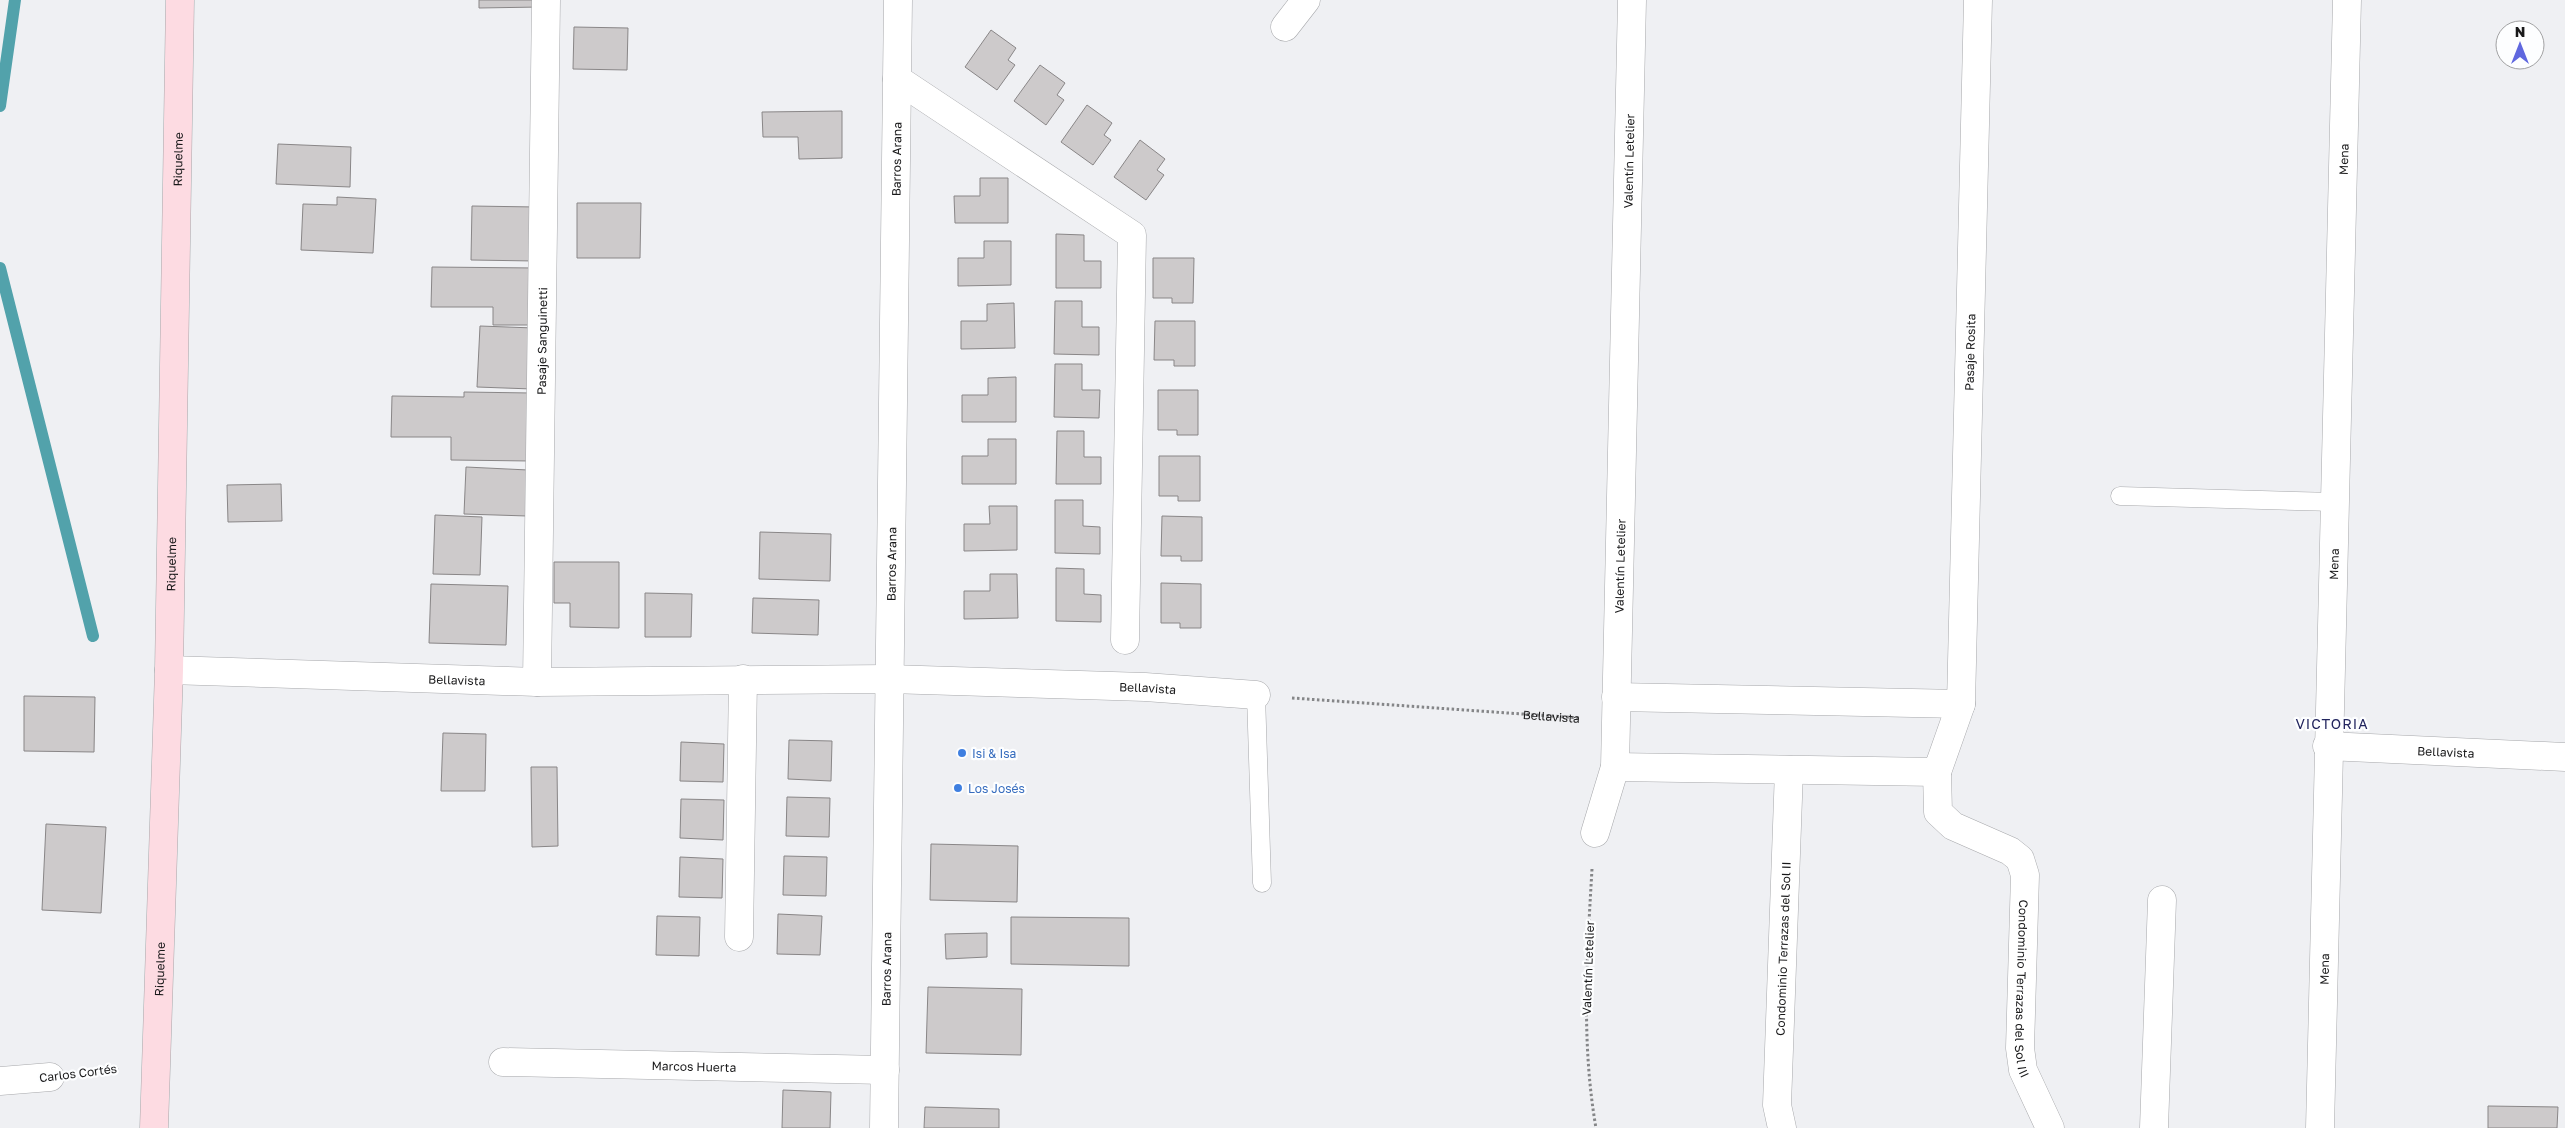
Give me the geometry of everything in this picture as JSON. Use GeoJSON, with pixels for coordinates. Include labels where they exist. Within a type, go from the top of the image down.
{"type":"FeatureCollection","features":[{"type":"Feature","properties":{"kind":"main road","name":"Riquelme"},"geometry":{"type":"LineString","coordinates":[[154,1128],[169,670],[180,0]]}},
{"type":"Feature","properties":{"kind":"street","name":"Pasaje Sanguinetti"},"geometry":{"type":"LineString","coordinates":[[537,682],[546,0]]}},
{"type":"Feature","properties":{"kind":"street","name":"Barros Arana"},"geometry":{"type":"LineString","coordinates":[[884,1128],[898,0]]}},
{"type":"Feature","properties":{"kind":"street"},"geometry":{"type":"LineString","coordinates":[[1285,27],[1306,0]]}},
{"type":"Feature","properties":{"kind":"street","name":"Valentín Letelier"},"geometry":{"type":"LineString","coordinates":[[1595,833],[1615,767],[1632,0]]}},
{"type":"Feature","properties":{"kind":"street","name":"Pasaje Rosita"},"geometry":{"type":"LineString","coordinates":[[1961,704],[1978,0]]}},
{"type":"Feature","properties":{"kind":"street","name":"Mena"},"geometry":{"type":"LineString","coordinates":[[2320,1128],[2347,0]]}},
{"type":"Feature","properties":{"kind":"street"},"geometry":{"type":"LineString","coordinates":[[897,79],[1132,235],[1125,640]]}},
{"type":"Feature","properties":{"kind":"street","name":"Bellavista"},"geometry":{"type":"LineString","coordinates":[[169,670],[537,682],[889,679],[1145,687],[1256,695]]}},
{"type":"Feature","properties":{"kind":"street"},"geometry":{"type":"LineString","coordinates":[[739,937],[743,679]]}},
{"type":"Feature","properties":{"kind":"street"},"geometry":{"type":"LineString","coordinates":[[1615,767],[1936,772],[1961,704],[1616,696]]}},
{"type":"Feature","properties":{"kind":"street","name":"Bellavista"},"geometry":{"type":"LineString","coordinates":[[2328,746],[2565,757]]}},
{"type":"Feature","properties":{"kind":"street","name":"Condominio Terrazas del Sol II"},"geometry":{"type":"LineString","coordinates":[[1782,1128],[1777,1105],[1789,770]]}},
{"type":"Feature","properties":{"kind":"street","name":"Condominio Terrazas del Sol III"},"geometry":{"type":"LineString","coordinates":[[1936,772],[1938,812],[1953,826],[2010,851],[2020,860],[2025,875],[2020,1048],[2024,1070],[2050,1128]]}},
{"type":"Feature","properties":{"kind":"street"},"geometry":{"type":"LineString","coordinates":[[2154,1128],[2162,900]]}},
{"type":"Feature","properties":{"kind":"street","name":"Marcos Huerta"},"geometry":{"type":"LineString","coordinates":[[503,1062],[885,1070]]}},
{"type":"Feature","properties":{"kind":"street","name":"Carlos Cortés"},"geometry":{"type":"LineString","coordinates":[[0,1081],[50,1077]]}},
{"type":"Feature","properties":{"kind":"lane"},"geometry":{"type":"LineString","coordinates":[[2120,496],[2335,502]]}},
{"type":"Feature","properties":{"kind":"lane"},"geometry":{"type":"LineString","coordinates":[[1256,695],[1262,883]]}},
{"type":"Feature","properties":{"kind":"path","name":"Bellavista"},"geometry":{"type":"LineString","coordinates":[[1256,695],[1579,719],[1616,696]]}},
{"type":"Feature","properties":{"kind":"path","name":"Valentín Letelier"},"geometry":{"type":"LineString","coordinates":[[1595,833],[1586,982],[1589,1085],[1596,1128]]}},
{"type":"Feature","properties":{"kind":"path","name":"Carlos Cortés"},"geometry":{"type":"LineString","coordinates":[[50,1077],[155,1064]]}},
{"type":"Feature","properties":{"kind":"building"},"geometry":{"type":"Polygon","coordinates":[[[479,0],[541,0],[541,7],[479,8],[479,0]]]}},
{"type":"Feature","properties":{"kind":"building"},"geometry":{"type":"Polygon","coordinates":[[[574,27],[628,28],[627,70],[573,69],[574,27]]]}},
{"type":"Feature","properties":{"kind":"building"},"geometry":{"type":"Polygon","coordinates":[[[991,30],[1016,48],[1008,60],[1015,65],[997,90],[965,67],[991,30]]]}},
{"type":"Feature","properties":{"kind":"building"},"geometry":{"type":"Polygon","coordinates":[[[1040,65],[1065,83],[1057,95],[1064,100],[1046,125],[1014,101],[1040,65]]]}},
{"type":"Feature","properties":{"kind":"building"},"geometry":{"type":"Polygon","coordinates":[[[1087,105],[1112,123],[1104,135],[1111,140],[1093,165],[1061,142],[1087,105]]]}},
{"type":"Feature","properties":{"kind":"building"},"geometry":{"type":"Polygon","coordinates":[[[842,111],[842,158],[799,159],[798,137],[763,137],[762,112],[842,111]]]}},
{"type":"Feature","properties":{"kind":"building"},"geometry":{"type":"Polygon","coordinates":[[[1140,140],[1165,159],[1157,170],[1164,175],[1146,200],[1114,177],[1140,140]]]}},
{"type":"Feature","properties":{"kind":"building"},"geometry":{"type":"Polygon","coordinates":[[[278,144],[351,147],[350,187],[276,184],[278,144]]]}},
{"type":"Feature","properties":{"kind":"building"},"geometry":{"type":"Polygon","coordinates":[[[980,178],[1008,178],[1008,223],[955,223],[954,196],[980,196],[980,178]]]}},
{"type":"Feature","properties":{"kind":"building"},"geometry":{"type":"Polygon","coordinates":[[[337,197],[376,199],[373,253],[301,250],[303,204],[337,205],[337,197]]]}},
{"type":"Feature","properties":{"kind":"building"},"geometry":{"type":"Polygon","coordinates":[[[577,203],[641,203],[640,258],[577,258],[577,203]]]}},
{"type":"Feature","properties":{"kind":"building"},"geometry":{"type":"Polygon","coordinates":[[[472,206],[536,207],[535,261],[471,260],[472,206]]]}},
{"type":"Feature","properties":{"kind":"building"},"geometry":{"type":"Polygon","coordinates":[[[1056,234],[1084,235],[1084,261],[1101,261],[1101,288],[1056,288],[1056,234]]]}},
{"type":"Feature","properties":{"kind":"building"},"geometry":{"type":"Polygon","coordinates":[[[984,241],[1011,241],[1011,285],[958,286],[958,258],[984,258],[984,241]]]}},
{"type":"Feature","properties":{"kind":"building"},"geometry":{"type":"Polygon","coordinates":[[[1153,258],[1194,258],[1193,303],[1172,303],[1172,298],[1153,298],[1153,258]]]}},
{"type":"Feature","properties":{"kind":"building"},"geometry":{"type":"Polygon","coordinates":[[[432,267],[535,268],[534,325],[493,325],[493,307],[431,307],[432,267]]]}},
{"type":"Feature","properties":{"kind":"building"},"geometry":{"type":"Polygon","coordinates":[[[1055,301],[1082,301],[1082,327],[1099,327],[1099,355],[1054,354],[1055,301]]]}},
{"type":"Feature","properties":{"kind":"building"},"geometry":{"type":"Polygon","coordinates":[[[1014,303],[1015,348],[961,349],[961,321],[987,321],[987,304],[1014,303]]]}},
{"type":"Feature","properties":{"kind":"building"},"geometry":{"type":"Polygon","coordinates":[[[1155,321],[1195,321],[1195,366],[1174,366],[1174,360],[1154,360],[1155,321]]]}},
{"type":"Feature","properties":{"kind":"building"},"geometry":{"type":"Polygon","coordinates":[[[480,326],[534,328],[532,389],[477,387],[480,326]]]}},
{"type":"Feature","properties":{"kind":"building"},"geometry":{"type":"Polygon","coordinates":[[[1055,364],[1082,364],[1082,390],[1100,390],[1099,418],[1054,417],[1055,364]]]}},
{"type":"Feature","properties":{"kind":"building"},"geometry":{"type":"Polygon","coordinates":[[[1016,377],[1016,422],[962,422],[962,395],[988,395],[988,378],[1016,377]]]}},
{"type":"Feature","properties":{"kind":"building"},"geometry":{"type":"Polygon","coordinates":[[[1158,390],[1198,390],[1198,435],[1177,435],[1177,430],[1158,430],[1158,390]]]}},
{"type":"Feature","properties":{"kind":"building"},"geometry":{"type":"Polygon","coordinates":[[[464,392],[531,393],[530,461],[451,460],[451,437],[391,437],[392,396],[464,397],[464,392]]]}},
{"type":"Feature","properties":{"kind":"building"},"geometry":{"type":"Polygon","coordinates":[[[1057,431],[1084,431],[1084,457],[1101,457],[1101,484],[1056,484],[1057,431]]]}},
{"type":"Feature","properties":{"kind":"building"},"geometry":{"type":"Polygon","coordinates":[[[988,439],[1016,439],[1016,484],[962,484],[962,456],[988,456],[988,439]]]}},
{"type":"Feature","properties":{"kind":"building"},"geometry":{"type":"Polygon","coordinates":[[[1159,456],[1200,456],[1200,501],[1178,501],[1178,496],[1159,496],[1159,456]]]}},
{"type":"Feature","properties":{"kind":"building"},"geometry":{"type":"Polygon","coordinates":[[[466,467],[528,470],[527,516],[464,514],[466,467]]]}},
{"type":"Feature","properties":{"kind":"building"},"geometry":{"type":"Polygon","coordinates":[[[281,484],[282,521],[228,522],[227,485],[281,484]]]}},
{"type":"Feature","properties":{"kind":"building"},"geometry":{"type":"Polygon","coordinates":[[[1055,500],[1083,500],[1083,526],[1100,527],[1100,554],[1055,553],[1055,500]]]}},
{"type":"Feature","properties":{"kind":"building"},"geometry":{"type":"Polygon","coordinates":[[[989,506],[1017,506],[1017,550],[964,551],[964,524],[990,524],[989,506]]]}},
{"type":"Feature","properties":{"kind":"building"},"geometry":{"type":"Polygon","coordinates":[[[435,515],[482,517],[480,575],[433,574],[435,515]]]}},
{"type":"Feature","properties":{"kind":"building"},"geometry":{"type":"Polygon","coordinates":[[[1162,516],[1202,517],[1202,561],[1181,561],[1181,556],[1161,556],[1162,516]]]}},
{"type":"Feature","properties":{"kind":"building"},"geometry":{"type":"Polygon","coordinates":[[[760,532],[831,534],[830,581],[759,579],[760,532]]]}},
{"type":"Feature","properties":{"kind":"building"},"geometry":{"type":"Polygon","coordinates":[[[554,562],[619,562],[619,628],[570,627],[570,603],[554,603],[554,562]]]}},
{"type":"Feature","properties":{"kind":"building"},"geometry":{"type":"Polygon","coordinates":[[[1056,568],[1084,569],[1084,594],[1101,595],[1101,622],[1056,621],[1056,568]]]}},
{"type":"Feature","properties":{"kind":"building"},"geometry":{"type":"Polygon","coordinates":[[[990,574],[1017,574],[1018,618],[964,619],[964,591],[990,591],[990,574]]]}},
{"type":"Feature","properties":{"kind":"building"},"geometry":{"type":"Polygon","coordinates":[[[1161,583],[1201,584],[1201,628],[1180,628],[1180,623],[1161,623],[1161,583]]]}},
{"type":"Feature","properties":{"kind":"building"},"geometry":{"type":"Polygon","coordinates":[[[431,584],[508,586],[506,645],[429,643],[431,584]]]}},
{"type":"Feature","properties":{"kind":"building"},"geometry":{"type":"Polygon","coordinates":[[[645,593],[692,594],[691,637],[645,637],[645,593]]]}},
{"type":"Feature","properties":{"kind":"building"},"geometry":{"type":"Polygon","coordinates":[[[753,598],[819,600],[818,635],[752,633],[753,598]]]}},
{"type":"Feature","properties":{"kind":"building"},"geometry":{"type":"Polygon","coordinates":[[[24,696],[95,697],[94,752],[24,751],[24,696]]]}},
{"type":"Feature","properties":{"kind":"building"},"geometry":{"type":"Polygon","coordinates":[[[443,733],[486,734],[485,791],[441,791],[443,733]]]}},
{"type":"Feature","properties":{"kind":"building"},"geometry":{"type":"Polygon","coordinates":[[[789,740],[832,741],[831,781],[788,779],[789,740]]]}},
{"type":"Feature","properties":{"kind":"building"},"geometry":{"type":"Polygon","coordinates":[[[681,742],[724,744],[723,782],[680,781],[681,742]]]}},
{"type":"Feature","properties":{"kind":"building"},"geometry":{"type":"Polygon","coordinates":[[[531,767],[557,767],[558,846],[532,847],[531,767]]]}},
{"type":"Feature","properties":{"kind":"building"},"geometry":{"type":"Polygon","coordinates":[[[787,797],[830,798],[829,837],[786,836],[787,797]]]}},
{"type":"Feature","properties":{"kind":"building"},"geometry":{"type":"Polygon","coordinates":[[[681,799],[724,800],[723,840],[680,838],[681,799]]]}},
{"type":"Feature","properties":{"kind":"building"},"geometry":{"type":"Polygon","coordinates":[[[46,824],[106,827],[101,913],[42,910],[46,824]]]}},
{"type":"Feature","properties":{"kind":"building"},"geometry":{"type":"Polygon","coordinates":[[[931,844],[1018,846],[1017,902],[930,900],[931,844]]]}},
{"type":"Feature","properties":{"kind":"building"},"geometry":{"type":"Polygon","coordinates":[[[784,856],[827,857],[826,896],[783,895],[784,856]]]}},
{"type":"Feature","properties":{"kind":"building"},"geometry":{"type":"Polygon","coordinates":[[[680,857],[723,859],[722,898],[679,897],[680,857]]]}},
{"type":"Feature","properties":{"kind":"building"},"geometry":{"type":"Polygon","coordinates":[[[778,914],[822,916],[820,955],[777,954],[778,914]]]}},
{"type":"Feature","properties":{"kind":"building"},"geometry":{"type":"Polygon","coordinates":[[[657,916],[700,917],[699,956],[656,955],[657,916]]]}},
{"type":"Feature","properties":{"kind":"building"},"geometry":{"type":"Polygon","coordinates":[[[1011,917],[1129,918],[1129,966],[1011,964],[1011,917]]]}},
{"type":"Feature","properties":{"kind":"building"},"geometry":{"type":"Polygon","coordinates":[[[987,933],[987,957],[946,959],[945,934],[987,933]]]}},
{"type":"Feature","properties":{"kind":"building"},"geometry":{"type":"Polygon","coordinates":[[[928,987],[1022,989],[1021,1055],[926,1053],[928,987]]]}},
{"type":"Feature","properties":{"kind":"building"},"geometry":{"type":"Polygon","coordinates":[[[783,1090],[831,1092],[830,1128],[782,1128],[783,1090]]]}},
{"type":"Feature","properties":{"kind":"building"},"geometry":{"type":"Polygon","coordinates":[[[2488,1106],[2558,1107],[2557,1128],[2488,1128],[2488,1106]]]}},
{"type":"Feature","properties":{"kind":"building"},"geometry":{"type":"Polygon","coordinates":[[[925,1107],[999,1109],[999,1128],[924,1128],[925,1107]]]}},
{"type":"Feature","properties":{"kind":"waterway"},"geometry":{"type":"LineString","coordinates":[[0,106],[15,0]]}},
{"type":"Feature","properties":{"kind":"waterway"},"geometry":{"type":"LineString","coordinates":[[0,268],[93,636]]}},
{"type":"Feature","properties":{"kind":"place","name":"Isi & Isa"},"geometry":{"type":"Point","coordinates":[962,753]}},
{"type":"Feature","properties":{"kind":"place","name":"Los Josés"},"geometry":{"type":"Point","coordinates":[958,788]}},
{"type":"Feature","properties":{"kind":"district","name":"VICTORIA"},"geometry":{"type":"Point","coordinates":[2332,723]}}]}
